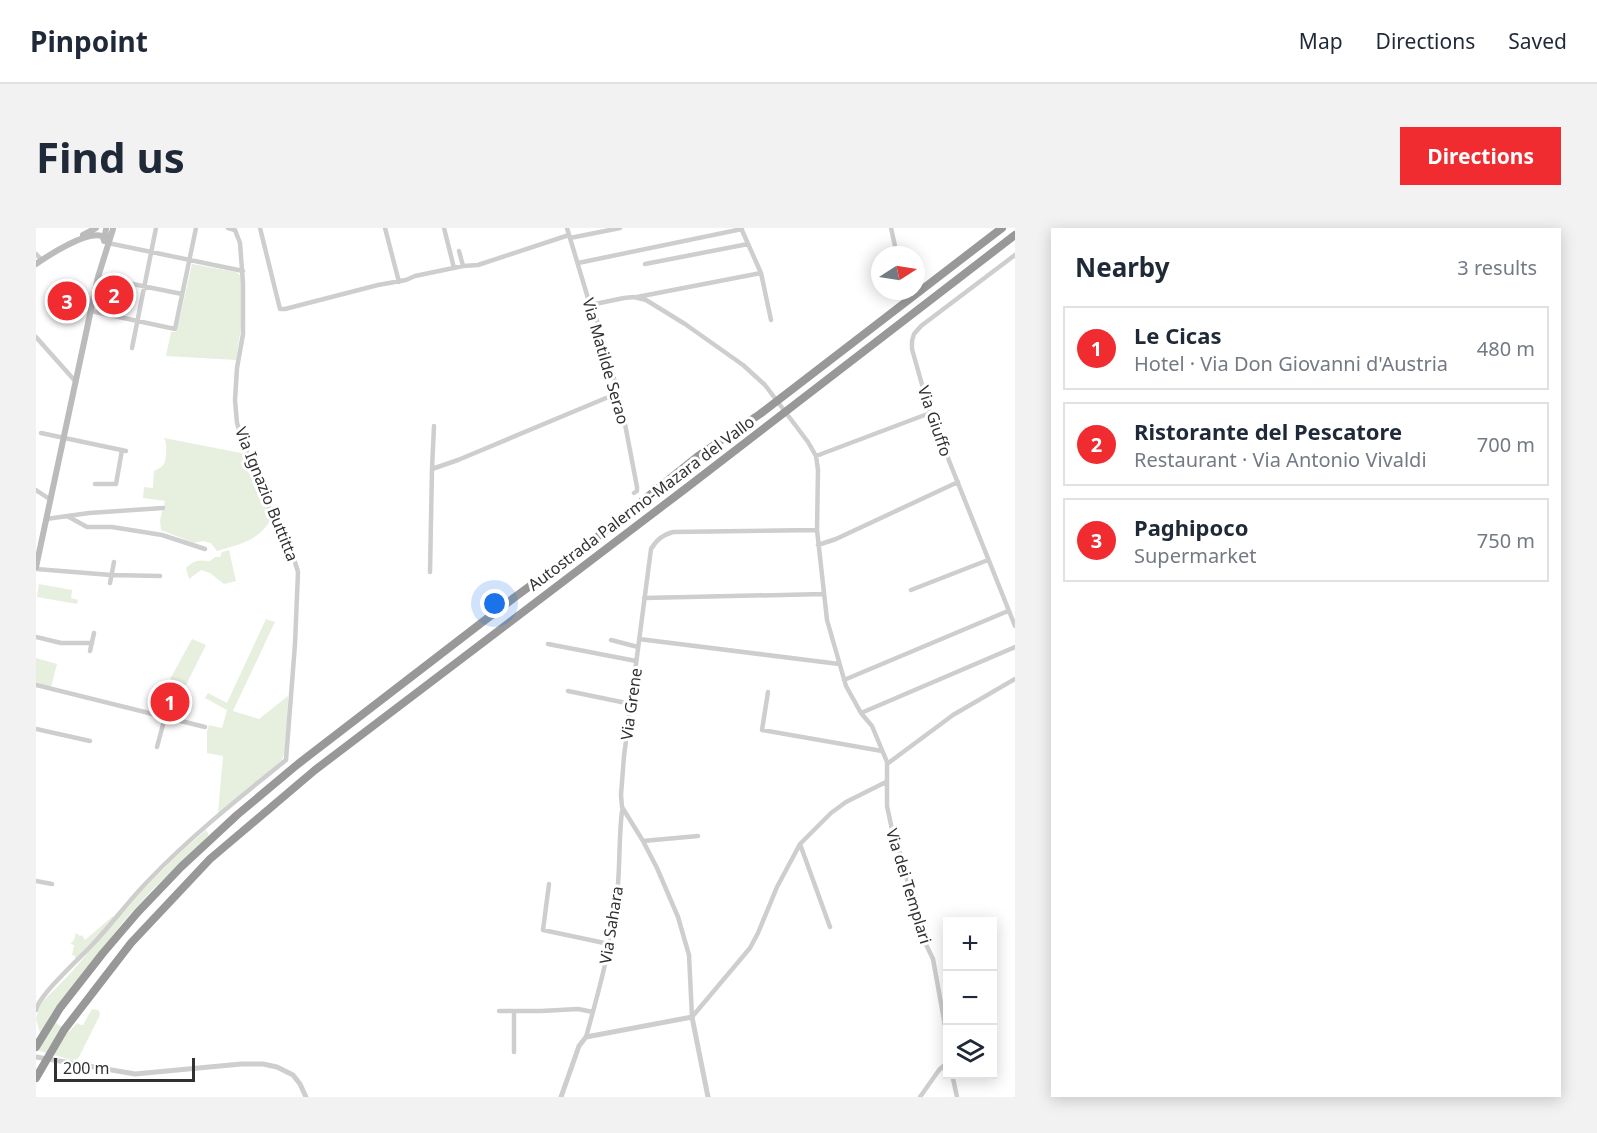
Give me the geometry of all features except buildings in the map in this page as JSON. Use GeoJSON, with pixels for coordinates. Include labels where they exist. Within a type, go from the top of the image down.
{"type":"FeatureCollection","features":[{"type":"Feature","properties":{"kind":"highway","name":"Autostrada Palermo-Mazara del Vallo"},"geometry":{"type":"LineString","coordinates":[[36,1047],[60,1008],[138,912],[181,867],[237,815],[289,771],[515,597],[600,535],[698,456],[760,414],[1002,228]]}},
{"type":"Feature","properties":{"kind":"highway","name":"Autostrada Palermo-Mazara del Vallo"},"geometry":{"type":"LineString","coordinates":[[36,1078],[64,1030],[131,943],[210,859],[315,770],[686,489],[1015,235]]}},
{"type":"Feature","properties":{"kind":"main road"},"geometry":{"type":"LineString","coordinates":[[73,243],[96,228]]}},
{"type":"Feature","properties":{"kind":"main road"},"geometry":{"type":"LineString","coordinates":[[36,568],[108,229],[97,231],[39,262]]}},
{"type":"Feature","properties":{"kind":"main road"},"geometry":{"type":"LineString","coordinates":[[81,239],[97,234],[102,236],[106,242]]}},
{"type":"Feature","properties":{"kind":"street"},"geometry":{"type":"LineString","coordinates":[[132,348],[156,228]]}},
{"type":"Feature","properties":{"kind":"street"},"geometry":{"type":"LineString","coordinates":[[91,311],[175,328],[196,228]]}},
{"type":"Feature","properties":{"kind":"street","name":"Via Ignazio Buttitta"},"geometry":{"type":"LineString","coordinates":[[36,1010],[37,1005],[50,989],[94,944],[149,880],[220,813],[286,759],[298,572],[275,522],[237,423],[235,399],[237,368],[243,334],[243,271],[240,243],[235,230],[228,228]]}},
{"type":"Feature","properties":{"kind":"street"},"geometry":{"type":"LineString","coordinates":[[260,228],[280,309],[399,282],[415,276],[478,265],[536,245],[620,228]]}},
{"type":"Feature","properties":{"kind":"street"},"geometry":{"type":"LineString","coordinates":[[385,228],[399,282]]}},
{"type":"Feature","properties":{"kind":"street"},"geometry":{"type":"LineString","coordinates":[[444,228],[454,268]]}},
{"type":"Feature","properties":{"kind":"street","name":"Via Matilde Serao"},"geometry":{"type":"LineString","coordinates":[[567,228],[618,393],[637,487],[634,494]]}},
{"type":"Feature","properties":{"kind":"street"},"geometry":{"type":"LineString","coordinates":[[891,228],[895,246]]}},
{"type":"Feature","properties":{"kind":"street"},"geometry":{"type":"LineString","coordinates":[[578,263],[741,229],[761,273],[771,320]]}},
{"type":"Feature","properties":{"kind":"street"},"geometry":{"type":"LineString","coordinates":[[106,242],[243,271]]}},
{"type":"Feature","properties":{"kind":"street"},"geometry":{"type":"LineString","coordinates":[[645,264],[748,244]]}},
{"type":"Feature","properties":{"kind":"street"},"geometry":{"type":"LineString","coordinates":[[459,251],[463,266]]}},
{"type":"Feature","properties":{"kind":"street"},"geometry":{"type":"LineString","coordinates":[[36,254],[39,262]]}},
{"type":"Feature","properties":{"kind":"street","name":"Via Giuffo"},"geometry":{"type":"LineString","coordinates":[[1015,255],[921,326],[914,334],[912,341],[912,349],[930,413],[1015,626]]}},
{"type":"Feature","properties":{"kind":"street"},"geometry":{"type":"LineString","coordinates":[[590,305],[761,273]]}},
{"type":"Feature","properties":{"kind":"street"},"geometry":{"type":"LineString","coordinates":[[98,277],[182,294]]}},
{"type":"Feature","properties":{"kind":"street"},"geometry":{"type":"LineString","coordinates":[[634,297],[646,300],[685,324],[743,365],[765,385],[794,422],[816,456],[818,545],[827,620],[850,695],[872,726],[887,764],[953,716],[1015,679]]}},
{"type":"Feature","properties":{"kind":"street"},"geometry":{"type":"LineString","coordinates":[[36,337],[76,382]]}},
{"type":"Feature","properties":{"kind":"street"},"geometry":{"type":"LineString","coordinates":[[432,469],[618,393]]}},
{"type":"Feature","properties":{"kind":"street"},"geometry":{"type":"LineString","coordinates":[[816,456],[930,413]]}},
{"type":"Feature","properties":{"kind":"street"},"geometry":{"type":"LineString","coordinates":[[430,572],[434,426]]}},
{"type":"Feature","properties":{"kind":"street"},"geometry":{"type":"LineString","coordinates":[[41,433],[124,450],[116,484],[95,484]]}},
{"type":"Feature","properties":{"kind":"street"},"geometry":{"type":"LineString","coordinates":[[818,545],[836,539],[958,482]]}},
{"type":"Feature","properties":{"kind":"street"},"geometry":{"type":"LineString","coordinates":[[36,490],[51,500]]}},
{"type":"Feature","properties":{"kind":"street"},"geometry":{"type":"LineString","coordinates":[[46,519],[89,513],[163,508]]}},
{"type":"Feature","properties":{"kind":"street"},"geometry":{"type":"LineString","coordinates":[[69,517],[87,526],[112,527],[162,535],[205,549]]}},
{"type":"Feature","properties":{"kind":"street"},"geometry":{"type":"LineString","coordinates":[[36,527],[45,528]]}},
{"type":"Feature","properties":{"kind":"street","name":"Via Grene"},"geometry":{"type":"LineString","coordinates":[[692,1017],[689,955],[678,917],[657,868],[622,807],[624,756],[651,549],[663,535],[674,532],[817,530]]}},
{"type":"Feature","properties":{"kind":"street"},"geometry":{"type":"LineString","coordinates":[[911,590],[988,560]]}},
{"type":"Feature","properties":{"kind":"street"},"geometry":{"type":"LineString","coordinates":[[110,583],[114,562]]}},
{"type":"Feature","properties":{"kind":"street"},"geometry":{"type":"LineString","coordinates":[[36,568],[111,575],[160,576]]}},
{"type":"Feature","properties":{"kind":"street"},"geometry":{"type":"LineString","coordinates":[[644,598],[824,594]]}},
{"type":"Feature","properties":{"kind":"street"},"geometry":{"type":"LineString","coordinates":[[844,680],[1008,611]]}},
{"type":"Feature","properties":{"kind":"street"},"geometry":{"type":"LineString","coordinates":[[90,651],[94,633]]}},
{"type":"Feature","properties":{"kind":"street"},"geometry":{"type":"LineString","coordinates":[[36,637],[61,643],[92,643]]}},
{"type":"Feature","properties":{"kind":"street"},"geometry":{"type":"LineString","coordinates":[[639,639],[839,664]]}},
{"type":"Feature","properties":{"kind":"street"},"geometry":{"type":"LineString","coordinates":[[611,640],[638,647]]}},
{"type":"Feature","properties":{"kind":"street"},"geometry":{"type":"LineString","coordinates":[[548,644],[636,662]]}},
{"type":"Feature","properties":{"kind":"street"},"geometry":{"type":"LineString","coordinates":[[861,713],[945,675],[1015,647]]}},
{"type":"Feature","properties":{"kind":"street"},"geometry":{"type":"LineString","coordinates":[[36,685],[205,727]]}},
{"type":"Feature","properties":{"kind":"street"},"geometry":{"type":"LineString","coordinates":[[568,691],[631,704]]}},
{"type":"Feature","properties":{"kind":"street"},"geometry":{"type":"LineString","coordinates":[[768,692],[762,730],[882,751]]}},
{"type":"Feature","properties":{"kind":"street"},"geometry":{"type":"LineString","coordinates":[[158,747],[165,717]]}},
{"type":"Feature","properties":{"kind":"street"},"geometry":{"type":"LineString","coordinates":[[36,729],[90,741]]}},
{"type":"Feature","properties":{"kind":"street","name":"Via dei Templari"},"geometry":{"type":"LineString","coordinates":[[887,764],[887,806],[893,834],[921,934],[933,959],[945,1025]]}},
{"type":"Feature","properties":{"kind":"street"},"geometry":{"type":"LineString","coordinates":[[561,1097],[579,1046],[586,1036],[692,1017],[750,948],[777,887],[800,843],[846,802],[886,782]]}},
{"type":"Feature","properties":{"kind":"street","name":"Via Sahara"},"geometry":{"type":"LineString","coordinates":[[586,1036],[609,944],[618,884],[622,811]]}},
{"type":"Feature","properties":{"kind":"street"},"geometry":{"type":"LineString","coordinates":[[643,841],[698,836]]}},
{"type":"Feature","properties":{"kind":"street"},"geometry":{"type":"LineString","coordinates":[[800,843],[830,927]]}},
{"type":"Feature","properties":{"kind":"street"},"geometry":{"type":"LineString","coordinates":[[36,881],[52,884]]}},
{"type":"Feature","properties":{"kind":"street"},"geometry":{"type":"LineString","coordinates":[[549,884],[543,930],[609,944]]}},
{"type":"Feature","properties":{"kind":"street"},"geometry":{"type":"LineString","coordinates":[[499,1011],[578,1009],[593,1012]]}},
{"type":"Feature","properties":{"kind":"street"},"geometry":{"type":"LineString","coordinates":[[514,1011],[514,1052]]}},
{"type":"Feature","properties":{"kind":"street"},"geometry":{"type":"LineString","coordinates":[[692,1017],[708,1097]]}},
{"type":"Feature","properties":{"kind":"street"},"geometry":{"type":"LineString","coordinates":[[36,1057],[135,1074],[263,1064],[277,1067],[293,1075],[306,1097]]}},
{"type":"Feature","properties":{"kind":"street"},"geometry":{"type":"LineString","coordinates":[[920,1097],[943,1066]]}},
{"type":"Feature","properties":{"kind":"street"},"geometry":{"type":"LineString","coordinates":[[953,1079],[957,1097]]}},
{"type":"Feature","properties":{"kind":"green space"},"geometry":{"type":"Polygon","coordinates":[[[192,264],[236,272],[242,278],[241,327],[236,360],[166,356],[171,332],[177,330],[192,264]]]}},
{"type":"Feature","properties":{"kind":"green space"},"geometry":{"type":"Polygon","coordinates":[[[164,438],[246,454],[271,517],[261,532],[248,541],[217,551],[211,543],[203,541],[194,543],[161,530],[160,520],[165,501],[143,498],[144,487],[153,488],[154,471],[162,466],[166,458],[164,438]]]}},
{"type":"Feature","properties":{"kind":"green space"},"geometry":{"type":"Polygon","coordinates":[[[229,550],[236,581],[224,584],[210,573],[201,570],[189,579],[186,568],[192,563],[210,561],[229,550]]]}},
{"type":"Feature","properties":{"kind":"green space"},"geometry":{"type":"Polygon","coordinates":[[[39,584],[72,590],[71,598],[78,600],[77,604],[37,597],[39,584]]]}},
{"type":"Feature","properties":{"kind":"green space"},"geometry":{"type":"Polygon","coordinates":[[[266,619],[275,622],[233,711],[259,719],[288,696],[287,747],[282,760],[276,766],[218,813],[223,756],[207,753],[207,731],[209,725],[222,728],[227,710],[205,698],[208,693],[227,703],[266,619]]]}},
{"type":"Feature","properties":{"kind":"green space"},"geometry":{"type":"Polygon","coordinates":[[[192,639],[206,645],[184,689],[169,681],[192,639]]]}},
{"type":"Feature","properties":{"kind":"green space"},"geometry":{"type":"Polygon","coordinates":[[[36,658],[57,664],[51,687],[36,683],[36,658]]]}},
{"type":"Feature","properties":{"kind":"green space"},"geometry":{"type":"Polygon","coordinates":[[[206,830],[208,836],[152,890],[79,978],[56,1023],[69,1032],[77,1023],[83,1025],[92,1009],[98,1010],[99,1017],[79,1057],[72,1060],[37,1050],[40,1033],[36,1019],[40,1004],[69,975],[134,898],[206,830]]]}},
{"type":"Feature","properties":{"kind":"green space"},"geometry":{"type":"Polygon","coordinates":[[[113,916],[113,919],[85,951],[75,959],[72,955],[74,945],[70,944],[76,933],[82,935],[85,940],[113,916]]]}},
{"type":"Feature","properties":{"kind":"place","name":"Ristorante del Pescatore"},"geometry":{"type":"Point","coordinates":[114,295]}},
{"type":"Feature","properties":{"kind":"place","name":"Paghipoco"},"geometry":{"type":"Point","coordinates":[67,301]}},
{"type":"Feature","properties":{"kind":"place","name":"Le Cicas"},"geometry":{"type":"Point","coordinates":[170,702]}}]}
